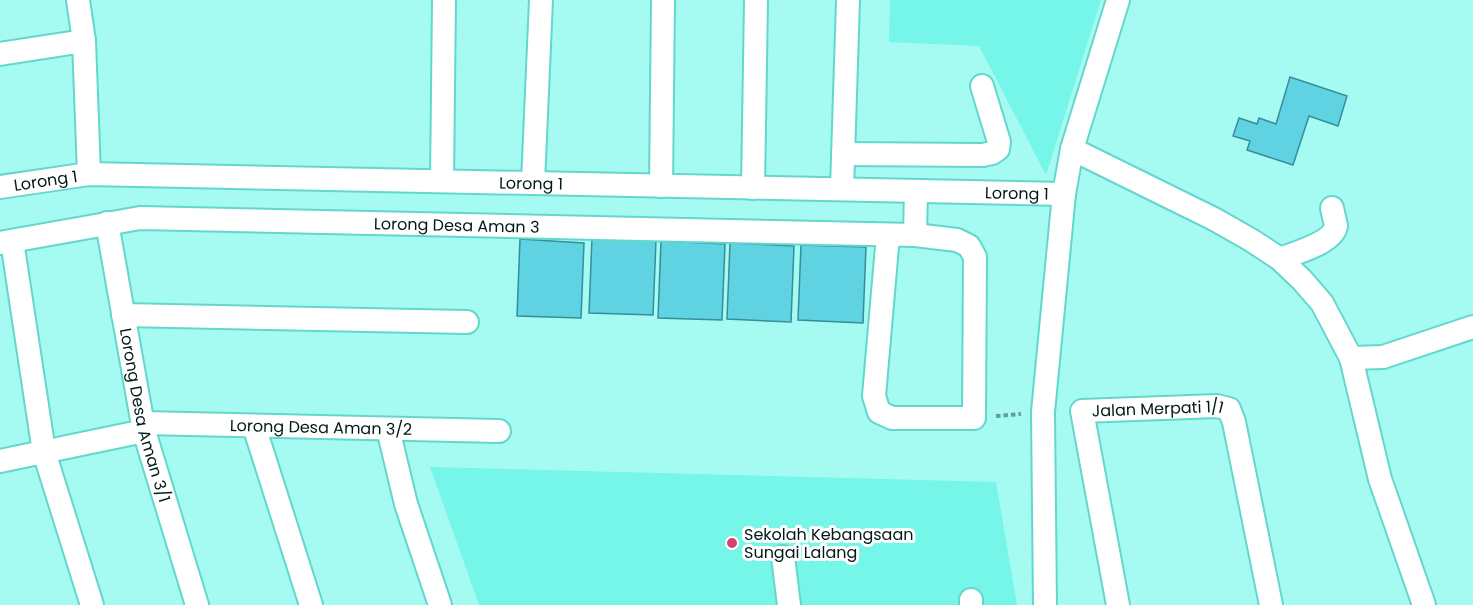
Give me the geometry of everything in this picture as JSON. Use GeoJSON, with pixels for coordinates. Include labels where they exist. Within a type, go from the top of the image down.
{"type":"FeatureCollection","features":[{"type":"Feature","properties":{"kind":"street"},"geometry":{"type":"LineString","coordinates":[[78,0],[84,41],[89,174]]}},
{"type":"Feature","properties":{"kind":"street"},"geometry":{"type":"LineString","coordinates":[[442,181],[444,0]]}},
{"type":"Feature","properties":{"kind":"street"},"geometry":{"type":"LineString","coordinates":[[533,183],[541,0]]}},
{"type":"Feature","properties":{"kind":"street"},"geometry":{"type":"LineString","coordinates":[[661,186],[663,0]]}},
{"type":"Feature","properties":{"kind":"street"},"geometry":{"type":"LineString","coordinates":[[753,188],[756,0]]}},
{"type":"Feature","properties":{"kind":"street"},"geometry":{"type":"LineString","coordinates":[[842,189],[848,0]]}},
{"type":"Feature","properties":{"kind":"street"},"geometry":{"type":"LineString","coordinates":[[1045,605],[1043,412],[1064,194],[1072,149],[1118,0]]}},
{"type":"Feature","properties":{"kind":"street"},"geometry":{"type":"LineString","coordinates":[[0,54],[84,41]]}},
{"type":"Feature","properties":{"kind":"street"},"geometry":{"type":"LineString","coordinates":[[843,154],[966,156],[992,153],[998,149],[999,142],[982,86]]}},
{"type":"Feature","properties":{"kind":"street"},"geometry":{"type":"LineString","coordinates":[[1072,149],[1215,219],[1280,259],[1322,303],[1351,358],[1380,478],[1424,605]]}},
{"type":"Feature","properties":{"kind":"street","name":"Lorong 1"},"geometry":{"type":"LineString","coordinates":[[0,187],[89,174],[1064,194]]}},
{"type":"Feature","properties":{"kind":"street"},"geometry":{"type":"LineString","coordinates":[[915,235],[916,191]]}},
{"type":"Feature","properties":{"kind":"street"},"geometry":{"type":"LineString","coordinates":[[1280,259],[1331,236],[1336,226],[1332,208]]}},
{"type":"Feature","properties":{"kind":"street","name":"Lorong Desa Aman 3"},"geometry":{"type":"LineString","coordinates":[[6,242],[140,218],[888,234],[957,240],[969,246],[975,257],[974,418]]}},
{"type":"Feature","properties":{"kind":"street","name":"Lorong Desa Aman 3/1"},"geometry":{"type":"LineString","coordinates":[[107,223],[144,427],[197,605]]}},
{"type":"Feature","properties":{"kind":"street"},"geometry":{"type":"LineString","coordinates":[[888,234],[874,396],[879,412],[892,418],[974,418]]}},
{"type":"Feature","properties":{"kind":"street"},"geometry":{"type":"LineString","coordinates":[[6,242],[44,452],[92,605]]}},
{"type":"Feature","properties":{"kind":"street"},"geometry":{"type":"LineString","coordinates":[[123,315],[467,322]]}},
{"type":"Feature","properties":{"kind":"street"},"geometry":{"type":"LineString","coordinates":[[1351,358],[1383,357],[1473,327]]}},
{"type":"Feature","properties":{"kind":"street","name":"Jalan Merpati 1/1"},"geometry":{"type":"LineString","coordinates":[[1118,605],[1082,411],[1217,406],[1229,409],[1234,422],[1271,605]]}},
{"type":"Feature","properties":{"kind":"street"},"geometry":{"type":"LineString","coordinates":[[1043,412],[1082,411]]}},
{"type":"Feature","properties":{"kind":"street"},"geometry":{"type":"LineString","coordinates":[[254,426],[311,605]]}},
{"type":"Feature","properties":{"kind":"street","name":"Lorong Desa Aman 3/2"},"geometry":{"type":"LineString","coordinates":[[0,461],[144,427],[254,426],[499,431]]}},
{"type":"Feature","properties":{"kind":"street"},"geometry":{"type":"LineString","coordinates":[[388,429],[406,504],[440,605]]}},
{"type":"Feature","properties":{"kind":"street"},"geometry":{"type":"LineString","coordinates":[[783,557],[789,605]]}},
{"type":"Feature","properties":{"kind":"path"},"geometry":{"type":"LineString","coordinates":[[974,418],[1043,412]]}},
{"type":"Feature","properties":{"kind":"shaded area"},"geometry":{"type":"Polygon","coordinates":[[[890,0],[1101,0],[1046,175],[979,46],[889,42],[890,0]]]}},
{"type":"Feature","properties":{"kind":"shaded area","name":"Sekolah Kebangsaan Sungai Lalang"},"geometry":{"type":"Polygon","coordinates":[[[430,467],[996,482],[1017,605],[479,605],[430,467]]]}},
{"type":"Feature","properties":{"kind":"building"},"geometry":{"type":"Polygon","coordinates":[[[1290,77],[1347,96],[1338,126],[1309,116],[1293,165],[1247,150],[1250,141],[1233,136],[1239,118],[1257,124],[1259,118],[1276,124],[1290,77]]]}},
{"type":"Feature","properties":{"kind":"building"},"geometry":{"type":"Polygon","coordinates":[[[592,237],[656,240],[653,315],[589,313],[592,237]]]}},
{"type":"Feature","properties":{"kind":"building"},"geometry":{"type":"Polygon","coordinates":[[[520,239],[584,243],[581,318],[517,316],[520,239]]]}},
{"type":"Feature","properties":{"kind":"building"},"geometry":{"type":"Polygon","coordinates":[[[661,241],[725,244],[722,320],[658,318],[661,241]]]}},
{"type":"Feature","properties":{"kind":"building"},"geometry":{"type":"Polygon","coordinates":[[[730,243],[794,246],[791,322],[727,319],[730,243]]]}},
{"type":"Feature","properties":{"kind":"building"},"geometry":{"type":"Polygon","coordinates":[[[801,245],[866,247],[863,323],[798,320],[801,245]]]}},
{"type":"Feature","properties":{"kind":"place","name":"Sekolah Kebangsaan Sungai Lalang"},"geometry":{"type":"Point","coordinates":[732,543]}}]}
